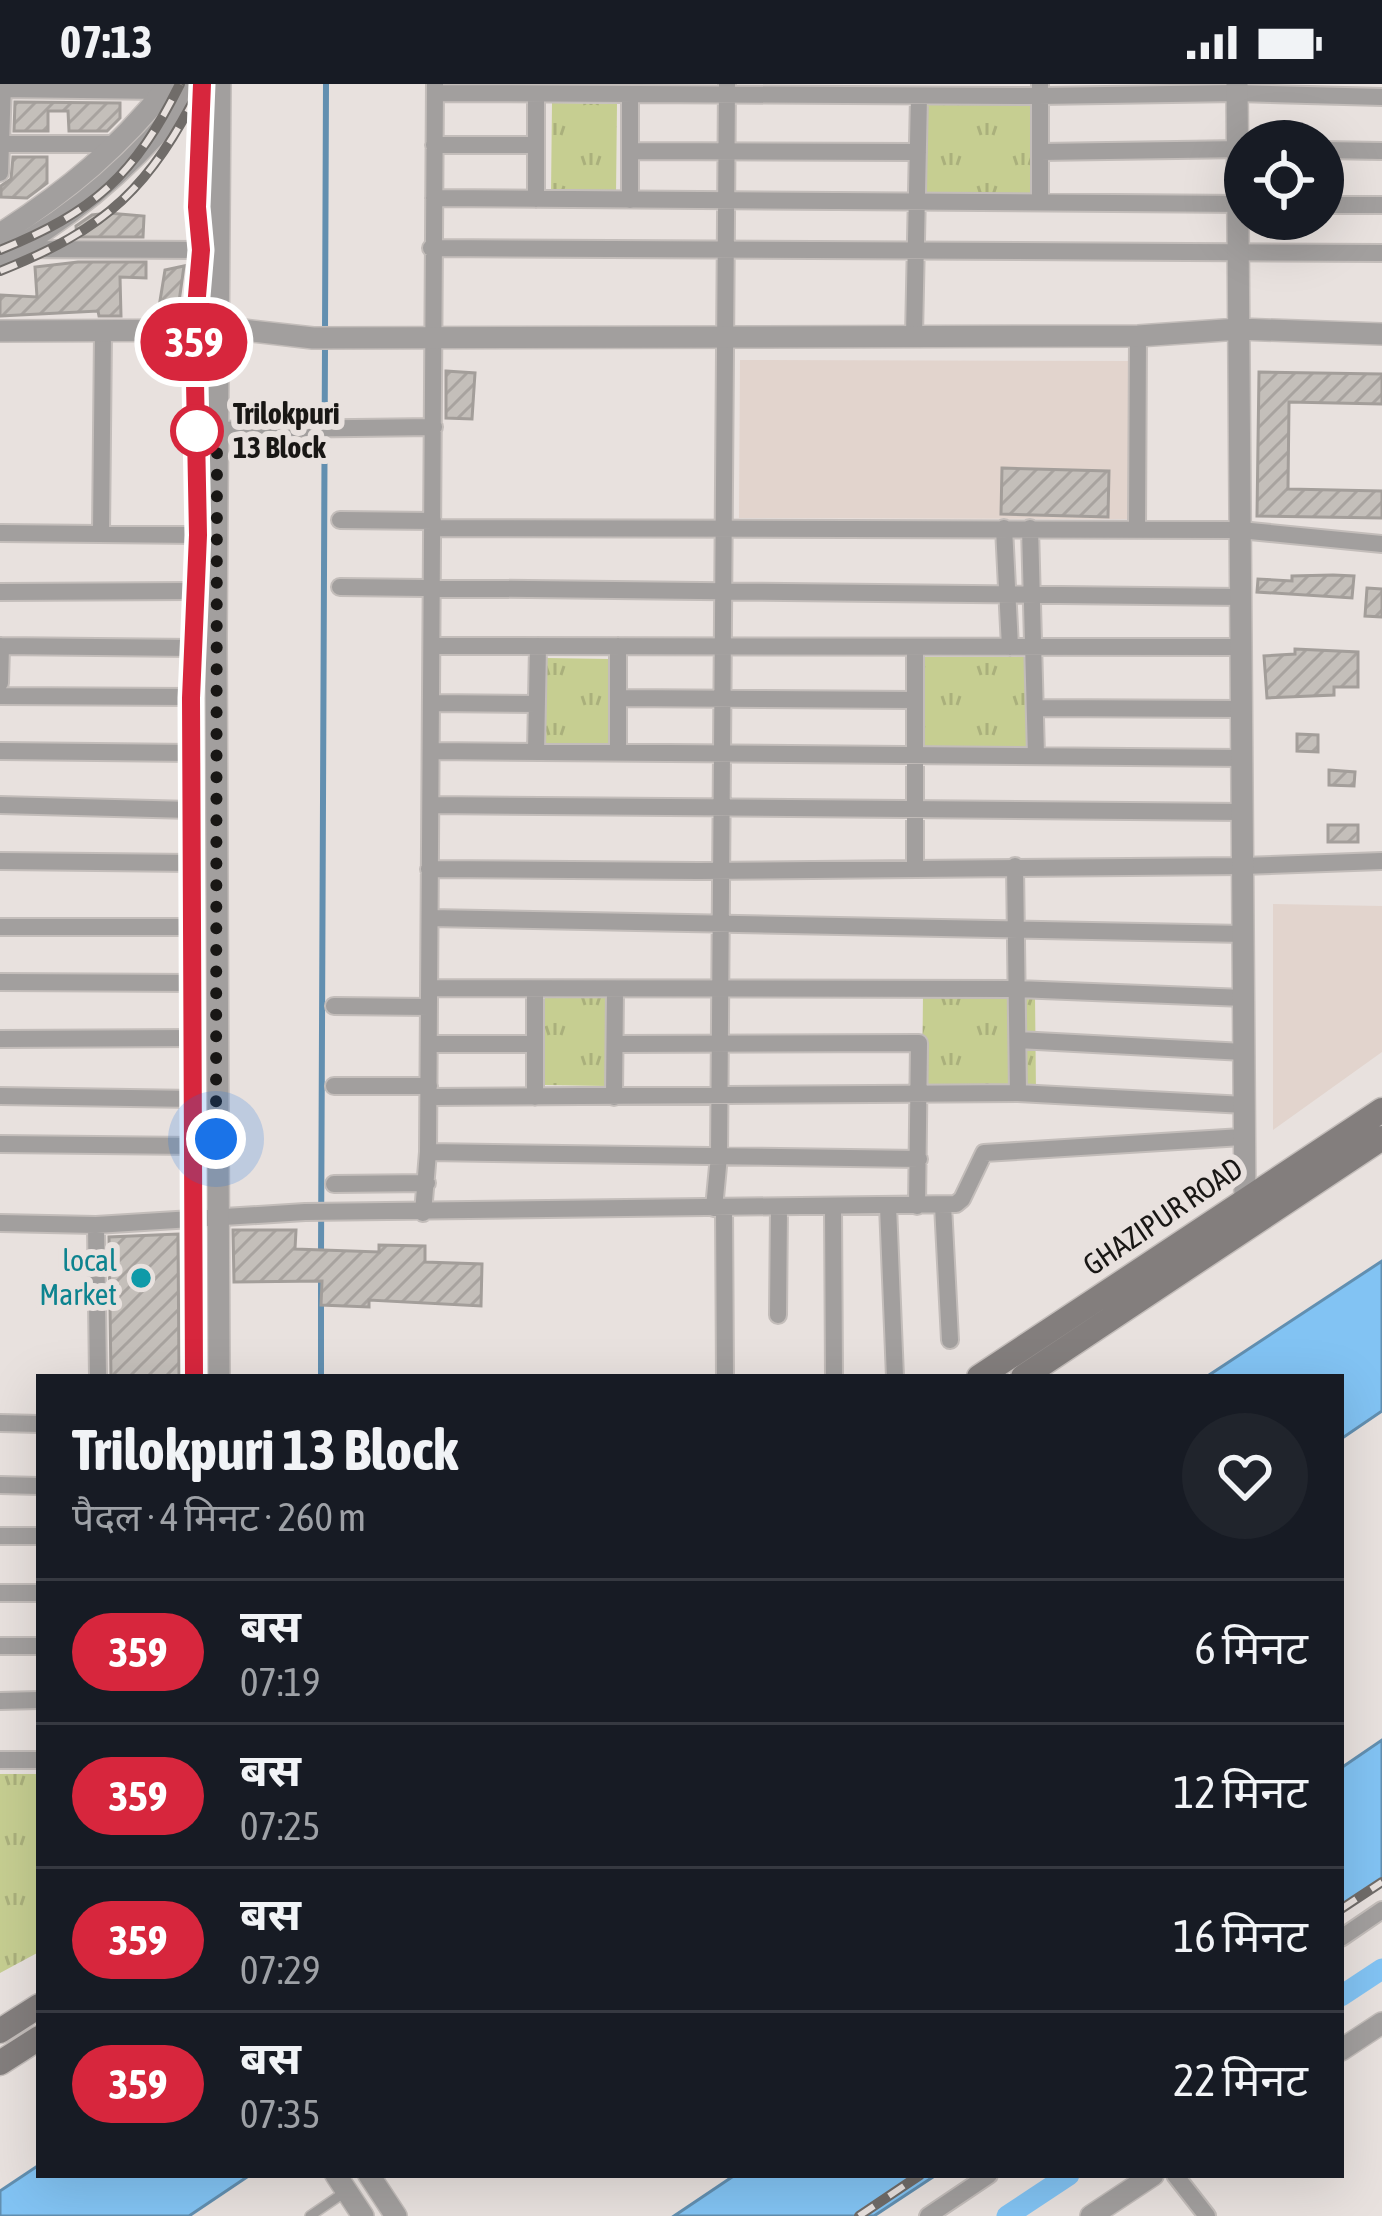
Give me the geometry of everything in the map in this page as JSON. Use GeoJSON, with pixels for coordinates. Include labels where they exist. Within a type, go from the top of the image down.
{"type":"FeatureCollection","features":[{"type":"Feature","properties":{"kind":"main road","name":"GHAZIPUR ROAD"},"geometry":{"type":"LineString","coordinates":[[984,1374],[1382,1110]]}},
{"type":"Feature","properties":{"kind":"main road","name":"GHAZIPUR ROAD"},"geometry":{"type":"LineString","coordinates":[[1026,1374],[1382,1138]]}},
{"type":"Feature","properties":{"kind":"main road"},"geometry":{"type":"LineString","coordinates":[[0,2031],[36,2008]]}},
{"type":"Feature","properties":{"kind":"main road"},"geometry":{"type":"LineString","coordinates":[[0,2063],[36,2040]]}},
{"type":"Feature","properties":{"kind":"street"},"geometry":{"type":"LineString","coordinates":[[194,1374],[193,591],[220,331],[220,84]]}},
{"type":"Feature","properties":{"kind":"street"},"geometry":{"type":"LineString","coordinates":[[0,173],[2,87],[185,87]]}},
{"type":"Feature","properties":{"kind":"street"},"geometry":{"type":"LineString","coordinates":[[3,246],[185,87]]}},
{"type":"Feature","properties":{"kind":"street"},"geometry":{"type":"LineString","coordinates":[[3,246],[74,210],[123,170],[185,87]]}},
{"type":"Feature","properties":{"kind":"street"},"geometry":{"type":"LineString","coordinates":[[185,87],[201,250],[194,331],[207,430],[219,1374]]}},
{"type":"Feature","properties":{"kind":"street"},"geometry":{"type":"LineString","coordinates":[[423,1213],[429,1091],[435,88],[536,94],[727,89],[919,96],[1237,89],[1382,97]]}},
{"type":"Feature","properties":{"kind":"street"},"geometry":{"type":"LineString","coordinates":[[725,1374],[719,1096],[727,89]]}},
{"type":"Feature","properties":{"kind":"street"},"geometry":{"type":"LineString","coordinates":[[1237,89],[1239,120]]}},
{"type":"Feature","properties":{"kind":"street"},"geometry":{"type":"LineString","coordinates":[[1040,90],[1040,202]]}},
{"type":"Feature","properties":{"kind":"street"},"geometry":{"type":"LineString","coordinates":[[536,94],[536,199]]}},
{"type":"Feature","properties":{"kind":"street"},"geometry":{"type":"LineString","coordinates":[[630,94],[630,200]]}},
{"type":"Feature","properties":{"kind":"street"},"geometry":{"type":"LineString","coordinates":[[914,336],[919,96]]}},
{"type":"Feature","properties":{"kind":"street"},"geometry":{"type":"LineString","coordinates":[[0,144],[119,144]]}},
{"type":"Feature","properties":{"kind":"street"},"geometry":{"type":"LineString","coordinates":[[434,145],[535,145]]}},
{"type":"Feature","properties":{"kind":"street"},"geometry":{"type":"LineString","coordinates":[[1040,152],[1224,148]]}},
{"type":"Feature","properties":{"kind":"street"},"geometry":{"type":"LineString","coordinates":[[1344,150],[1382,151]]}},
{"type":"Feature","properties":{"kind":"street"},"geometry":{"type":"LineString","coordinates":[[630,151],[918,152]]}},
{"type":"Feature","properties":{"kind":"street"},"geometry":{"type":"LineString","coordinates":[[434,198],[1224,204]]}},
{"type":"Feature","properties":{"kind":"street"},"geometry":{"type":"LineString","coordinates":[[1344,205],[1382,205]]}},
{"type":"Feature","properties":{"kind":"street"},"geometry":{"type":"LineString","coordinates":[[1237,240],[1245,1226]]}},
{"type":"Feature","properties":{"kind":"street"},"geometry":{"type":"LineString","coordinates":[[3,246],[201,250]]}},
{"type":"Feature","properties":{"kind":"street"},"geometry":{"type":"LineString","coordinates":[[431,248],[1382,254]]}},
{"type":"Feature","properties":{"kind":"street"},"geometry":{"type":"LineString","coordinates":[[0,332],[220,331],[313,338],[1138,336],[1239,329],[1382,334]]}},
{"type":"Feature","properties":{"kind":"street"},"geometry":{"type":"LineString","coordinates":[[101,533],[104,333]]}},
{"type":"Feature","properties":{"kind":"street"},"geometry":{"type":"LineString","coordinates":[[1137,528],[1138,336]]}},
{"type":"Feature","properties":{"kind":"street"},"geometry":{"type":"LineString","coordinates":[[207,430],[434,427]]}},
{"type":"Feature","properties":{"kind":"street"},"geometry":{"type":"LineString","coordinates":[[340,520],[433,525],[1240,530],[1382,544]]}},
{"type":"Feature","properties":{"kind":"street"},"geometry":{"type":"LineString","coordinates":[[1004,528],[1010,647]]}},
{"type":"Feature","properties":{"kind":"street"},"geometry":{"type":"LineString","coordinates":[[1030,528],[1036,756]]}},
{"type":"Feature","properties":{"kind":"street"},"geometry":{"type":"LineString","coordinates":[[0,533],[198,535]]}},
{"type":"Feature","properties":{"kind":"street"},"geometry":{"type":"LineString","coordinates":[[340,587],[1240,598]]}},
{"type":"Feature","properties":{"kind":"street"},"geometry":{"type":"LineString","coordinates":[[0,592],[193,591]]}},
{"type":"Feature","properties":{"kind":"street"},"geometry":{"type":"LineString","coordinates":[[0,683],[1,646],[194,648]]}},
{"type":"Feature","properties":{"kind":"street"},"geometry":{"type":"LineString","coordinates":[[432,646],[1241,647]]}},
{"type":"Feature","properties":{"kind":"street"},"geometry":{"type":"LineString","coordinates":[[536,752],[538,646]]}},
{"type":"Feature","properties":{"kind":"street"},"geometry":{"type":"LineString","coordinates":[[617,753],[618,646]]}},
{"type":"Feature","properties":{"kind":"street"},"geometry":{"type":"LineString","coordinates":[[915,646],[915,868]]}},
{"type":"Feature","properties":{"kind":"street"},"geometry":{"type":"LineString","coordinates":[[0,695],[191,698]]}},
{"type":"Feature","properties":{"kind":"street"},"geometry":{"type":"LineString","coordinates":[[618,698],[915,700]]}},
{"type":"Feature","properties":{"kind":"street"},"geometry":{"type":"LineString","coordinates":[[431,704],[537,704]]}},
{"type":"Feature","properties":{"kind":"street"},"geometry":{"type":"LineString","coordinates":[[1036,708],[1242,710]]}},
{"type":"Feature","properties":{"kind":"street"},"geometry":{"type":"LineString","coordinates":[[0,751],[194,752]]}},
{"type":"Feature","properties":{"kind":"street"},"geometry":{"type":"LineString","coordinates":[[431,751],[1242,758]]}},
{"type":"Feature","properties":{"kind":"street"},"geometry":{"type":"LineString","coordinates":[[0,805],[191,809]]}},
{"type":"Feature","properties":{"kind":"street"},"geometry":{"type":"LineString","coordinates":[[431,805],[1243,812]]}},
{"type":"Feature","properties":{"kind":"street"},"geometry":{"type":"LineString","coordinates":[[0,861],[192,863]]}},
{"type":"Feature","properties":{"kind":"street"},"geometry":{"type":"LineString","coordinates":[[429,869],[722,871],[1382,861]]}},
{"type":"Feature","properties":{"kind":"street"},"geometry":{"type":"LineString","coordinates":[[1015,866],[1018,1093]]}},
{"type":"Feature","properties":{"kind":"street"},"geometry":{"type":"LineString","coordinates":[[430,918],[1244,934]]}},
{"type":"Feature","properties":{"kind":"street"},"geometry":{"type":"LineString","coordinates":[[0,927],[193,927]]}},
{"type":"Feature","properties":{"kind":"street"},"geometry":{"type":"LineString","coordinates":[[0,982],[195,982]]}},
{"type":"Feature","properties":{"kind":"street"},"geometry":{"type":"LineString","coordinates":[[334,1006],[536,988],[1017,989],[1244,998]]}},
{"type":"Feature","properties":{"kind":"street"},"geometry":{"type":"LineString","coordinates":[[535,1097],[536,988]]}},
{"type":"Feature","properties":{"kind":"street"},"geometry":{"type":"LineString","coordinates":[[614,1097],[616,989]]}},
{"type":"Feature","properties":{"kind":"street"},"geometry":{"type":"LineString","coordinates":[[0,1040],[194,1038]]}},
{"type":"Feature","properties":{"kind":"street"},"geometry":{"type":"LineString","coordinates":[[1018,1040],[1244,1052]]}},
{"type":"Feature","properties":{"kind":"street"},"geometry":{"type":"LineString","coordinates":[[615,1044],[919,1042],[917,1206]]}},
{"type":"Feature","properties":{"kind":"street"},"geometry":{"type":"LineString","coordinates":[[429,1044],[535,1044]]}},
{"type":"Feature","properties":{"kind":"street"},"geometry":{"type":"LineString","coordinates":[[334,1086],[535,1097],[1018,1093],[1245,1105]]}},
{"type":"Feature","properties":{"kind":"street"},"geometry":{"type":"LineString","coordinates":[[0,1096],[195,1099]]}},
{"type":"Feature","properties":{"kind":"street"},"geometry":{"type":"LineString","coordinates":[[0,1223],[96,1225],[305,1212],[943,1205],[962,1199],[984,1153],[1242,1137]]}},
{"type":"Feature","properties":{"kind":"street"},"geometry":{"type":"LineString","coordinates":[[0,1144],[194,1146]]}},
{"type":"Feature","properties":{"kind":"street"},"geometry":{"type":"LineString","coordinates":[[428,1152],[919,1159]]}},
{"type":"Feature","properties":{"kind":"street"},"geometry":{"type":"LineString","coordinates":[[334,1184],[427,1183]]}},
{"type":"Feature","properties":{"kind":"street"},"geometry":{"type":"LineString","coordinates":[[943,1205],[950,1340]]}},
{"type":"Feature","properties":{"kind":"street"},"geometry":{"type":"LineString","coordinates":[[888,1206],[895,1374]]}},
{"type":"Feature","properties":{"kind":"street"},"geometry":{"type":"LineString","coordinates":[[832,1207],[834,1374]]}},
{"type":"Feature","properties":{"kind":"street"},"geometry":{"type":"LineString","coordinates":[[778,1315],[779,1208]]}},
{"type":"Feature","properties":{"kind":"street"},"geometry":{"type":"LineString","coordinates":[[96,1225],[98,1374]]}},
{"type":"Feature","properties":{"kind":"street"},"geometry":{"type":"LineString","coordinates":[[0,1424],[36,1424]]}},
{"type":"Feature","properties":{"kind":"street"},"geometry":{"type":"LineString","coordinates":[[0,1486],[36,1486]]}},
{"type":"Feature","properties":{"kind":"street"},"geometry":{"type":"LineString","coordinates":[[0,1535],[36,1536]]}},
{"type":"Feature","properties":{"kind":"street"},"geometry":{"type":"LineString","coordinates":[[0,1593],[36,1593]]}},
{"type":"Feature","properties":{"kind":"street"},"geometry":{"type":"LineString","coordinates":[[0,1646],[36,1646]]}},
{"type":"Feature","properties":{"kind":"street"},"geometry":{"type":"LineString","coordinates":[[0,1700],[36,1700]]}},
{"type":"Feature","properties":{"kind":"street"},"geometry":{"type":"LineString","coordinates":[[0,1760],[36,1760]]}},
{"type":"Feature","properties":{"kind":"street"},"geometry":{"type":"LineString","coordinates":[[1344,1936],[1382,1910]]}},
{"type":"Feature","properties":{"kind":"street"},"geometry":{"type":"LineString","coordinates":[[1344,2048],[1382,2023]]}},
{"type":"Feature","properties":{"kind":"street"},"geometry":{"type":"LineString","coordinates":[[371,2178],[396,2216]]}},
{"type":"Feature","properties":{"kind":"street"},"geometry":{"type":"LineString","coordinates":[[928,2216],[984,2178]]}},
{"type":"Feature","properties":{"kind":"street"},"geometry":{"type":"LineString","coordinates":[[1091,2216],[1148,2178]]}},
{"type":"Feature","properties":{"kind":"street"},"geometry":{"type":"LineString","coordinates":[[1177,2178],[1207,2216]]}},
{"type":"Feature","properties":{"kind":"street"},"geometry":{"type":"LineString","coordinates":[[341,2183],[363,2216]]}},
{"type":"Feature","properties":{"kind":"lane"},"geometry":{"type":"LineString","coordinates":[[310,2216],[341,2183]]}},
{"type":"Feature","properties":{"kind":"shaded area"},"geometry":{"type":"Polygon","coordinates":[[[740,360],[1132,361],[1131,519],[739,518],[740,360]]]}},
{"type":"Feature","properties":{"kind":"shaded area"},"geometry":{"type":"Polygon","coordinates":[[[1273,904],[1382,906],[1382,1052],[1273,1130],[1273,904]]]}},
{"type":"Feature","properties":{"kind":"green space"},"geometry":{"type":"Polygon","coordinates":[[[923,101],[1035,101],[1036,201],[922,200],[923,101]]]}},
{"type":"Feature","properties":{"kind":"green space"},"geometry":{"type":"Polygon","coordinates":[[[552,103],[617,104],[616,195],[551,194],[552,103]]]}},
{"type":"Feature","properties":{"kind":"green space"},"geometry":{"type":"Polygon","coordinates":[[[921,657],[1032,657],[1033,757],[919,756],[921,657]]]}},
{"type":"Feature","properties":{"kind":"green space"},"geometry":{"type":"Polygon","coordinates":[[[546,658],[611,659],[610,750],[545,749],[546,658]]]}},
{"type":"Feature","properties":{"kind":"green space"},"geometry":{"type":"Polygon","coordinates":[[[923,993],[1035,994],[1036,1094],[922,1093],[923,993]]]}},
{"type":"Feature","properties":{"kind":"green space"},"geometry":{"type":"Polygon","coordinates":[[[545,994],[610,995],[608,1086],[544,1085],[545,994]]]}},
{"type":"Feature","properties":{"kind":"green space"},"geometry":{"type":"Polygon","coordinates":[[[0,1774],[36,1774],[36,1954],[0,1973],[0,1774]]]}},
{"type":"Feature","properties":{"kind":"water"},"geometry":{"type":"Polygon","coordinates":[[[1382,1261],[1382,1411],[1344,1437],[1344,1374],[1211,1374],[1382,1261]]]}},
{"type":"Feature","properties":{"kind":"water"},"geometry":{"type":"Polygon","coordinates":[[[1382,1740],[1382,1880],[1344,1905],[1344,1766],[1382,1740]]]}},
{"type":"Feature","properties":{"kind":"water"},"geometry":{"type":"Polygon","coordinates":[[[36,2167],[36,2178],[246,2178],[189,2216],[0,2216],[0,2191],[36,2167]]]}},
{"type":"Feature","properties":{"kind":"water"},"geometry":{"type":"Polygon","coordinates":[[[731,2178],[931,2178],[874,2216],[674,2216],[731,2178]]]}},
{"type":"Feature","properties":{"kind":"building"},"geometry":{"type":"Polygon","coordinates":[[[15,102],[120,103],[120,118],[107,131],[69,131],[68,111],[48,111],[48,131],[14,131],[15,102]]]}},
{"type":"Feature","properties":{"kind":"building"},"geometry":{"type":"Polygon","coordinates":[[[13,157],[47,157],[47,183],[27,198],[1,197],[1,186],[11,179],[13,157]]]}},
{"type":"Feature","properties":{"kind":"building"},"geometry":{"type":"Polygon","coordinates":[[[92,215],[144,216],[143,237],[77,237],[76,226],[92,215]]]}},
{"type":"Feature","properties":{"kind":"building"},"geometry":{"type":"Polygon","coordinates":[[[146,262],[146,278],[120,277],[121,316],[99,316],[98,311],[0,316],[0,295],[37,297],[35,267],[146,262]]]}},
{"type":"Feature","properties":{"kind":"building"},"geometry":{"type":"Polygon","coordinates":[[[184,266],[178,309],[159,307],[165,270],[184,266]]]}},
{"type":"Feature","properties":{"kind":"building"},"geometry":{"type":"Polygon","coordinates":[[[446,371],[475,373],[472,419],[446,418],[446,371]]]}},
{"type":"Feature","properties":{"kind":"building"},"geometry":{"type":"Polygon","coordinates":[[[1259,372],[1382,374],[1382,404],[1289,402],[1288,489],[1382,491],[1382,518],[1257,516],[1259,372]]]}},
{"type":"Feature","properties":{"kind":"building"},"geometry":{"type":"Polygon","coordinates":[[[1002,468],[1109,471],[1108,517],[1001,514],[1002,468]]]}},
{"type":"Feature","properties":{"kind":"building"},"geometry":{"type":"Polygon","coordinates":[[[1292,576],[1354,576],[1352,598],[1257,592],[1258,579],[1292,581],[1292,576]]]}},
{"type":"Feature","properties":{"kind":"building"},"geometry":{"type":"Polygon","coordinates":[[[1367,588],[1382,589],[1382,617],[1365,616],[1367,588]]]}},
{"type":"Feature","properties":{"kind":"building"},"geometry":{"type":"Polygon","coordinates":[[[1295,649],[1358,652],[1358,687],[1334,687],[1334,695],[1267,698],[1264,656],[1295,654],[1295,649]]]}},
{"type":"Feature","properties":{"kind":"building"},"geometry":{"type":"Polygon","coordinates":[[[1297,734],[1318,735],[1318,752],[1297,751],[1297,734]]]}},
{"type":"Feature","properties":{"kind":"building"},"geometry":{"type":"Polygon","coordinates":[[[1329,770],[1355,772],[1354,786],[1329,785],[1329,770]]]}},
{"type":"Feature","properties":{"kind":"building"},"geometry":{"type":"Polygon","coordinates":[[[1328,825],[1358,825],[1358,842],[1328,842],[1328,825]]]}},
{"type":"Feature","properties":{"kind":"building"},"geometry":{"type":"Polygon","coordinates":[[[233,1230],[296,1230],[295,1249],[379,1252],[379,1245],[425,1246],[425,1262],[482,1264],[481,1306],[369,1300],[369,1307],[321,1305],[322,1281],[234,1282],[233,1230]]]}},
{"type":"Feature","properties":{"kind":"building","name":"local Market"},"geometry":{"type":"Polygon","coordinates":[[[178,1234],[179,1374],[111,1374],[109,1237],[178,1234]]]}},
{"type":"Feature","properties":{"kind":"waterway"},"geometry":{"type":"LineString","coordinates":[[325,332],[326,84]]}},
{"type":"Feature","properties":{"kind":"waterway"},"geometry":{"type":"LineString","coordinates":[[321,1256],[325,346]]}},
{"type":"Feature","properties":{"kind":"waterway"},"geometry":{"type":"LineString","coordinates":[[321,1276],[321,1374]]}},
{"type":"Feature","properties":{"kind":"waterway"},"geometry":{"type":"LineString","coordinates":[[1344,1994],[1382,1969]]}},
{"type":"Feature","properties":{"kind":"waterway"},"geometry":{"type":"LineString","coordinates":[[1007,2216],[1064,2178]]}},
{"type":"Feature","properties":{"kind":"railway"},"geometry":{"type":"LineString","coordinates":[[0,250],[61,221],[108,187],[146,143],[180,84]]}},
{"type":"Feature","properties":{"kind":"railway"},"geometry":{"type":"LineString","coordinates":[[0,271],[70,238],[122,200],[164,151],[202,84]]}},
{"type":"Feature","properties":{"kind":"railway"},"geometry":{"type":"LineString","coordinates":[[1344,1907],[1382,1882]]}},
{"type":"Feature","properties":{"kind":"railway"},"geometry":{"type":"LineString","coordinates":[[859,2216],[916,2178]]}},
{"type":"Feature","properties":{"kind":"bus line","name":"359"},"geometry":{"type":"LineString","coordinates":[[194,1374],[191,698],[198,535],[194,331],[201,250],[197,207],[202,84]]}},
{"type":"Feature","properties":{"kind":"place","name":"Trilokpuri 13 Block"},"geometry":{"type":"Point","coordinates":[197,431]}},
{"type":"Feature","properties":{"kind":"place","name":"local Market"},"geometry":{"type":"Point","coordinates":[141,1278]}},
{"type":"Feature","properties":{"kind":"route"},"geometry":{"type":"LineString","coordinates":[[197,431],[217,430],[216,1139]]}}]}
